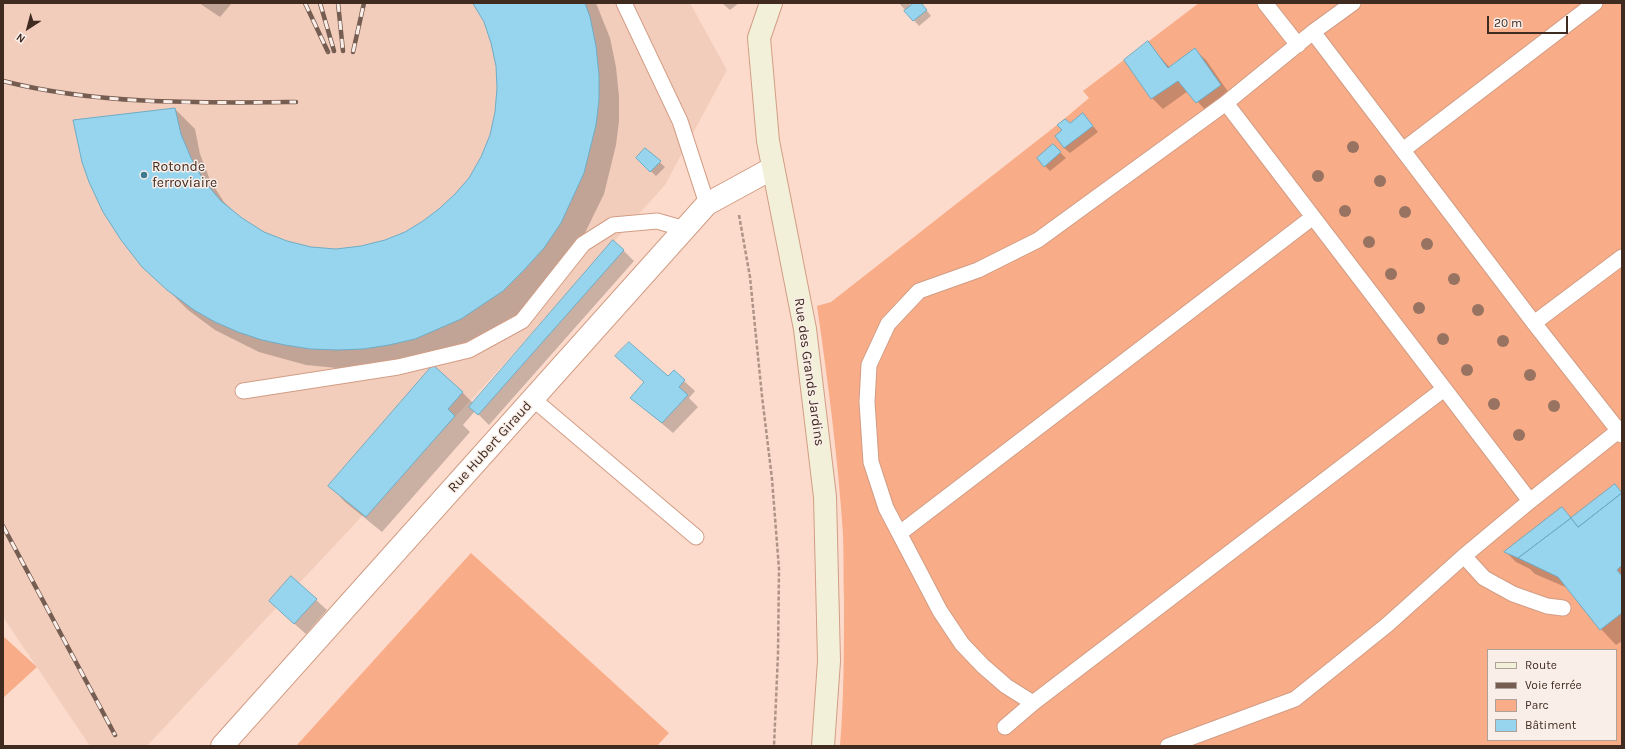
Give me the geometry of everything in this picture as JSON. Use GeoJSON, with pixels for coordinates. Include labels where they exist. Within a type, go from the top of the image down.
{"type":"FeatureCollection","features":[{"type":"Feature","properties":{"kind":"main road","name":"Rue des Grands Jardins"},"geometry":{"type":"LineString","coordinates":[[770,3],[759,38],[768,141],[805,329],[825,497],[829,661],[823,746]]}},
{"type":"Feature","properties":{"kind":"street","name":"Rue Hubert Giraud"},"geometry":{"type":"LineString","coordinates":[[222,746],[707,204],[773,168]]}},
{"type":"Feature","properties":{"kind":"lane"},"geometry":{"type":"LineString","coordinates":[[624,3],[680,121],[707,204]]}},
{"type":"Feature","properties":{"kind":"lane"},"geometry":{"type":"LineString","coordinates":[[1265,3],[1298,45]]}},
{"type":"Feature","properties":{"kind":"lane"},"geometry":{"type":"LineString","coordinates":[[1033,703],[1006,686],[983,666],[962,644],[940,611],[886,508],[871,462],[867,402],[869,365],[888,324],[920,291],[978,270],[1038,240],[1226,103],[1313,32],[1354,3]]}},
{"type":"Feature","properties":{"kind":"lane"},"geometry":{"type":"LineString","coordinates":[[1403,150],[1595,3]]}},
{"type":"Feature","properties":{"kind":"lane"},"geometry":{"type":"LineString","coordinates":[[1168,746],[1295,699],[1387,625],[1464,556],[1530,501],[1621,431],[1534,323],[1313,32]]}},
{"type":"Feature","properties":{"kind":"lane"},"geometry":{"type":"LineString","coordinates":[[1226,103],[1530,501]]}},
{"type":"Feature","properties":{"kind":"lane"},"geometry":{"type":"LineString","coordinates":[[900,533],[1313,217]]}},
{"type":"Feature","properties":{"kind":"lane"},"geometry":{"type":"LineString","coordinates":[[244,391],[398,367],[469,350],[522,321],[583,244],[613,225],[657,221],[685,230]]}},
{"type":"Feature","properties":{"kind":"lane"},"geometry":{"type":"LineString","coordinates":[[1534,323],[1622,257]]}},
{"type":"Feature","properties":{"kind":"lane"},"geometry":{"type":"LineString","coordinates":[[1005,726],[1444,389]]}},
{"type":"Feature","properties":{"kind":"lane"},"geometry":{"type":"LineString","coordinates":[[533,399],[696,537]]}},
{"type":"Feature","properties":{"kind":"lane"},"geometry":{"type":"LineString","coordinates":[[1464,556],[1484,578],[1513,594],[1546,606],[1563,608]]}},
{"type":"Feature","properties":{"kind":"path"},"geometry":{"type":"LineString","coordinates":[[735,189],[750,277],[772,479],[779,569],[778,654],[774,746]]}},
{"type":"Feature","properties":{"kind":"shaded area"},"geometry":{"type":"Polygon","coordinates":[[[3,3],[690,3],[727,70],[665,185],[496,373],[147,746],[90,746],[3,617],[3,3]]]}},
{"type":"Feature","properties":{"kind":"green space"},"geometry":{"type":"Polygon","coordinates":[[[1199,3],[1622,3],[1622,746],[840,746],[844,655],[843,534],[832,420],[817,306],[831,302],[1057,125],[1089,98],[1083,91],[1199,3]]]}},
{"type":"Feature","properties":{"kind":"green space"},"geometry":{"type":"Polygon","coordinates":[[[471,553],[669,733],[657,746],[296,746],[471,553]]]}},
{"type":"Feature","properties":{"kind":"green space"},"geometry":{"type":"Polygon","coordinates":[[[3,636],[37,667],[3,698],[3,636]]]}},
{"type":"Feature","properties":{"kind":"building","name":"Rotonde ferroviaire"},"geometry":{"type":"Polygon","coordinates":[[[473,3],[585,3],[590,17],[596,46],[599,75],[599,100],[596,125],[584,173],[561,223],[544,248],[503,291],[461,319],[415,339],[363,349],[310,349],[262,340],[215,322],[194,310],[167,290],[142,267],[121,240],[103,212],[89,182],[82,162],[73,120],[175,108],[181,134],[191,158],[204,181],[221,201],[242,218],[264,232],[287,241],[311,247],[336,249],[361,246],[385,240],[405,232],[423,221],[455,194],[469,178],[481,157],[490,135],[495,112],[497,88],[496,66],[491,43],[484,22],[473,3]]]}},
{"type":"Feature","properties":{"kind":"building"},"geometry":{"type":"Polygon","coordinates":[[[914,3],[921,3],[927,10],[913,21],[904,11],[914,3]]]}},
{"type":"Feature","properties":{"kind":"building"},"geometry":{"type":"Polygon","coordinates":[[[1148,41],[1168,68],[1195,48],[1221,85],[1196,103],[1178,81],[1151,99],[1124,60],[1148,41]]]}},
{"type":"Feature","properties":{"kind":"building"},"geometry":{"type":"Polygon","coordinates":[[[1083,113],[1093,126],[1064,148],[1055,136],[1062,130],[1057,125],[1065,119],[1070,123],[1083,113]]]}},
{"type":"Feature","properties":{"kind":"building"},"geometry":{"type":"Polygon","coordinates":[[[1053,144],[1061,152],[1044,167],[1037,158],[1053,144]]]}},
{"type":"Feature","properties":{"kind":"building"},"geometry":{"type":"Polygon","coordinates":[[[645,148],[661,161],[650,172],[636,158],[645,148]]]}},
{"type":"Feature","properties":{"kind":"building"},"geometry":{"type":"Polygon","coordinates":[[[613,240],[624,250],[478,415],[469,407],[613,240]]]}},
{"type":"Feature","properties":{"kind":"building"},"geometry":{"type":"Polygon","coordinates":[[[629,342],[668,376],[674,370],[685,380],[679,387],[688,395],[662,423],[630,398],[644,382],[615,356],[629,342]]]}},
{"type":"Feature","properties":{"kind":"building"},"geometry":{"type":"Polygon","coordinates":[[[433,365],[463,392],[448,409],[455,416],[366,517],[328,486],[433,365]]]}},
{"type":"Feature","properties":{"kind":"building"},"geometry":{"type":"Polygon","coordinates":[[[1615,484],[1622,493],[1578,527],[1571,518],[1615,484]]]}},
{"type":"Feature","properties":{"kind":"building"},"geometry":{"type":"Polygon","coordinates":[[[1622,493],[1622,565],[1617,570],[1622,576],[1622,613],[1600,630],[1558,577],[1518,558],[1571,518],[1578,527],[1622,493]]]}},
{"type":"Feature","properties":{"kind":"building"},"geometry":{"type":"Polygon","coordinates":[[[1562,507],[1571,518],[1518,558],[1504,552],[1562,507]]]}},
{"type":"Feature","properties":{"kind":"building"},"geometry":{"type":"Polygon","coordinates":[[[291,576],[317,599],[294,624],[269,601],[291,576]]]}},
{"type":"Feature","properties":{"kind":"railway"},"geometry":{"type":"LineString","coordinates":[[305,3],[328,52]]}},
{"type":"Feature","properties":{"kind":"railway"},"geometry":{"type":"LineString","coordinates":[[320,3],[334,51]]}},
{"type":"Feature","properties":{"kind":"railway"},"geometry":{"type":"LineString","coordinates":[[338,3],[343,51]]}},
{"type":"Feature","properties":{"kind":"railway"},"geometry":{"type":"LineString","coordinates":[[353,52],[364,3]]}},
{"type":"Feature","properties":{"kind":"railway"},"geometry":{"type":"LineString","coordinates":[[3,81],[75,95],[149,101],[223,103],[296,102]]}},
{"type":"Feature","properties":{"kind":"railway"},"geometry":{"type":"LineString","coordinates":[[3,526],[115,735]]}},
{"type":"Feature","properties":{"kind":"place","name":"Rotonde ferroviaire"},"geometry":{"type":"Point","coordinates":[144,175]}}]}
